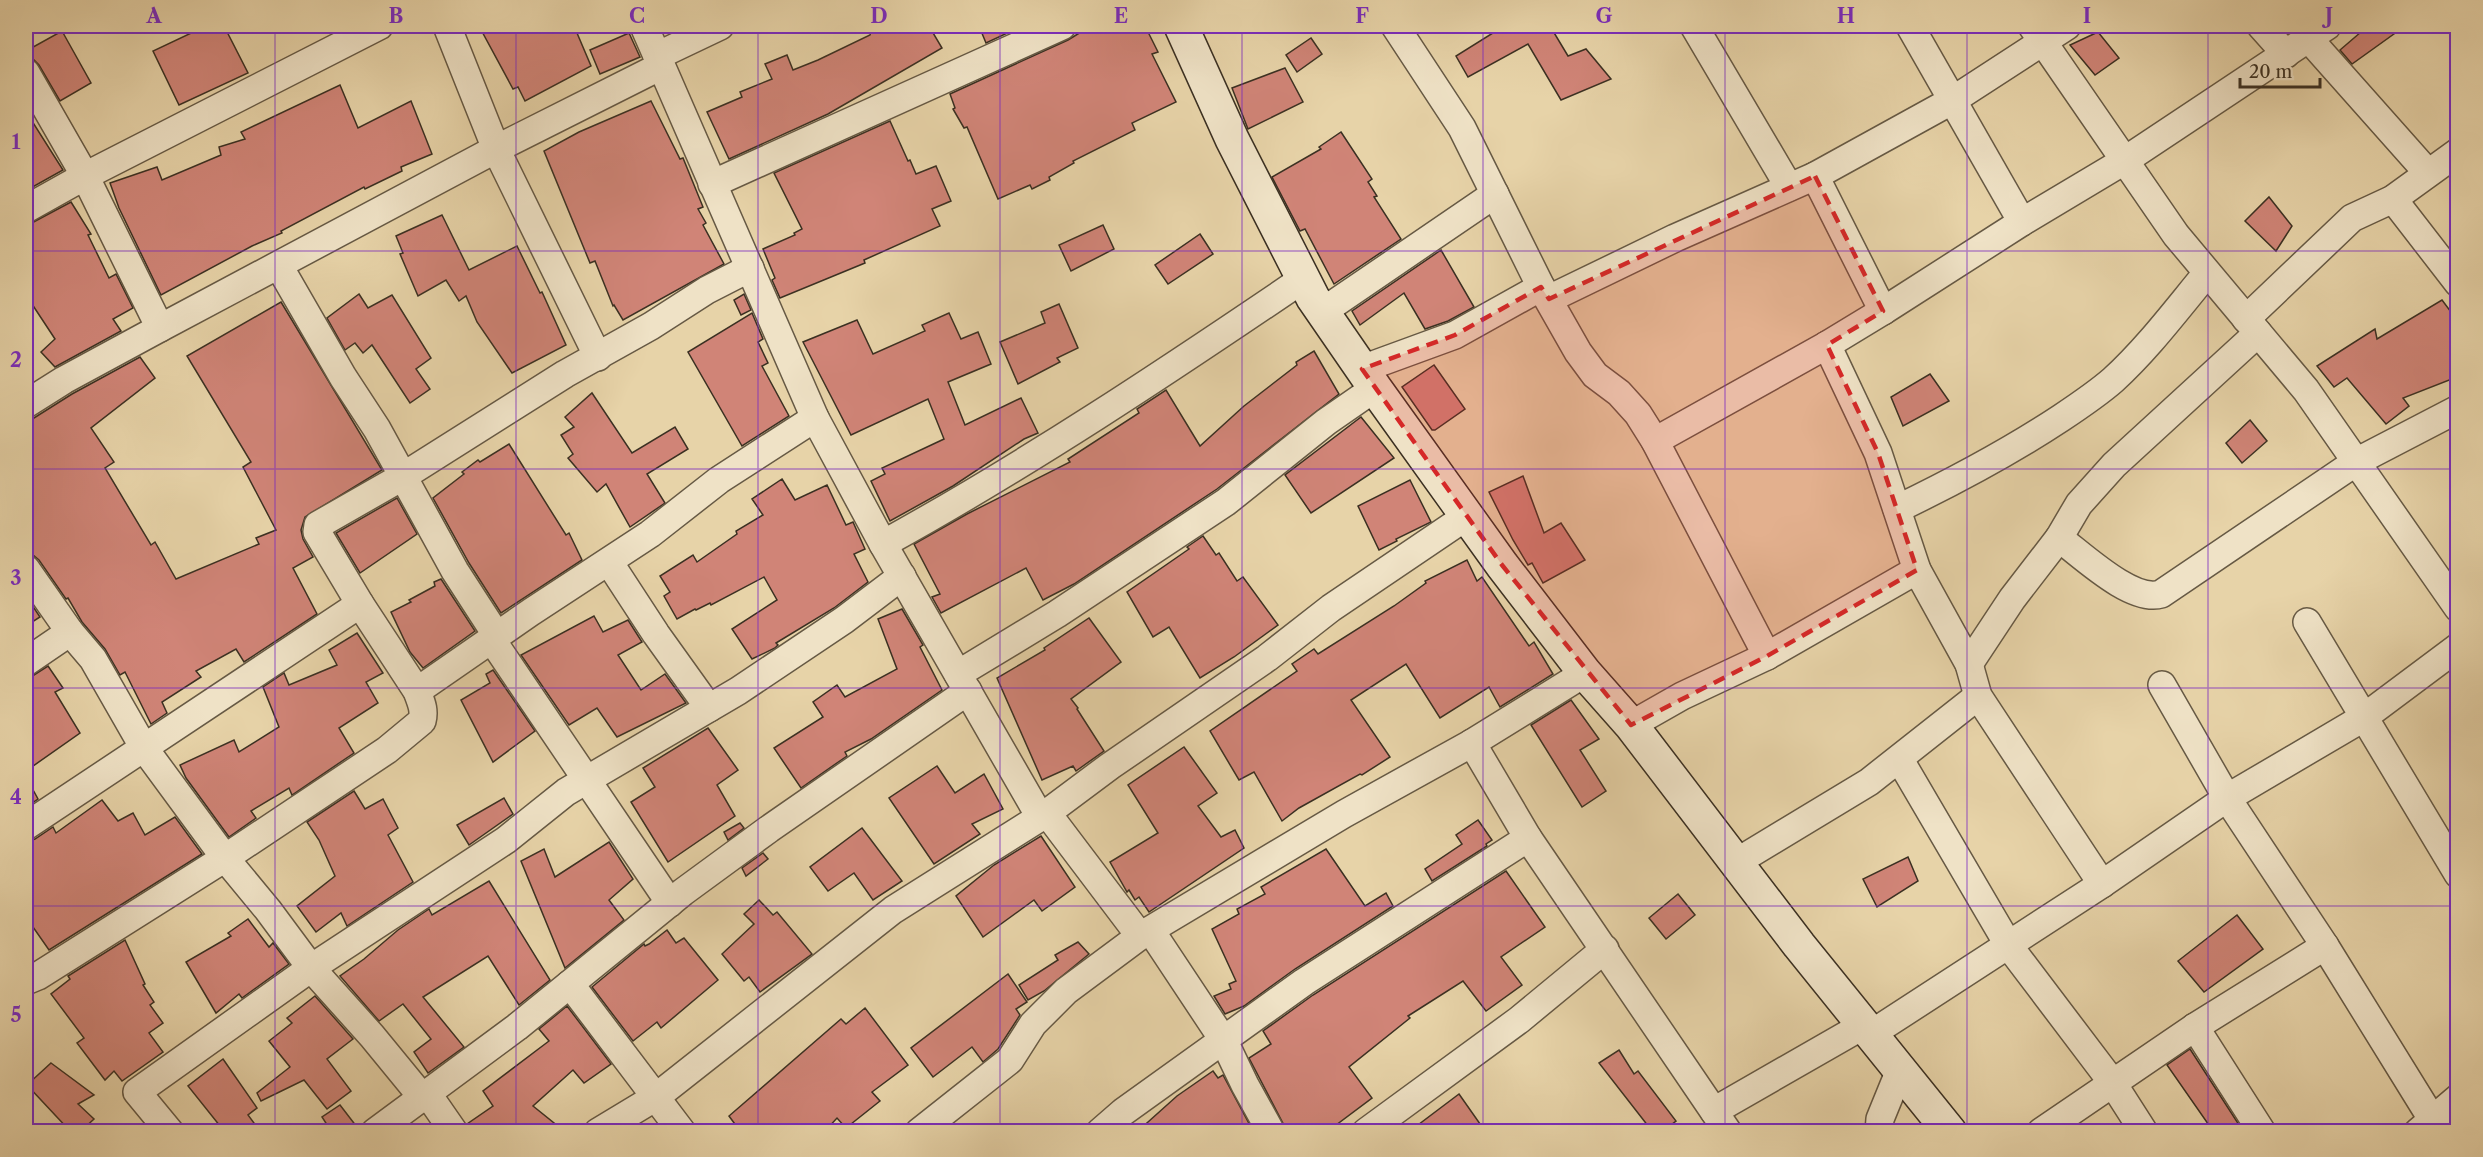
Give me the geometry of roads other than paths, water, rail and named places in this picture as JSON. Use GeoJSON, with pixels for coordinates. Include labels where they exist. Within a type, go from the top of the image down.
{"type":"FeatureCollection","features":[{"type":"Feature","properties":{"kind":"street"},"geometry":{"type":"LineString","coordinates":[[26,209],[85,176],[379,26]]}},
{"type":"Feature","properties":{"kind":"street"},"geometry":{"type":"LineString","coordinates":[[447,26],[496,149],[598,357]]}},
{"type":"Feature","properties":{"kind":"street"},"geometry":{"type":"LineString","coordinates":[[644,26],[815,418],[883,544],[1044,815],[1145,933],[1224,1041],[1271,1131]]}},
{"type":"Feature","properties":{"kind":"street"},"geometry":{"type":"LineString","coordinates":[[26,404],[64,380],[159,328],[279,266],[720,26]]}},
{"type":"Feature","properties":{"kind":"street"},"geometry":{"type":"LineString","coordinates":[[712,184],[1062,26]]}},
{"type":"Feature","properties":{"kind":"street"},"geometry":{"type":"LineString","coordinates":[[1181,26],[1214,103],[1322,312],[1467,516],[1586,673],[1631,725],[1735,863],[1950,1131]]}},
{"type":"Feature","properties":{"kind":"street"},"geometry":{"type":"LineString","coordinates":[[1395,26],[1462,128],[1545,293],[1578,352],[1596,375],[1619,393],[1638,414],[1655,441],[1767,656]]}},
{"type":"Feature","properties":{"kind":"street"},"geometry":{"type":"LineString","coordinates":[[1694,26],[1789,187]]}},
{"type":"Feature","properties":{"kind":"street"},"geometry":{"type":"LineString","coordinates":[[1910,26],[2022,222]]}},
{"type":"Feature","properties":{"kind":"street"},"geometry":{"type":"LineString","coordinates":[[375,1131],[517,1027],[670,903],[963,682],[1057,614],[1226,502],[1326,422],[1368,378],[1545,293],[1815,176],[1953,100],[2038,34],[2067,26]]}},
{"type":"Feature","properties":{"kind":"street"},"geometry":{"type":"LineString","coordinates":[[2261,26],[2286,54]]}},
{"type":"Feature","properties":{"kind":"street"},"geometry":{"type":"LineString","coordinates":[[1655,441],[1883,311],[2022,222],[2124,161],[2318,32],[2428,173]]}},
{"type":"Feature","properties":{"kind":"street"},"geometry":{"type":"LineString","coordinates":[[2038,34],[2176,235],[2306,390],[2457,608]]}},
{"type":"Feature","properties":{"kind":"street"},"geometry":{"type":"LineString","coordinates":[[26,73],[85,176],[159,328]]}},
{"type":"Feature","properties":{"kind":"street"},"geometry":{"type":"LineString","coordinates":[[1969,664],[2012,599],[2059,538],[2079,504],[2114,465],[2252,326],[2352,218],[2392,199],[2457,152]]}},
{"type":"Feature","properties":{"kind":"street"},"geometry":{"type":"LineString","coordinates":[[1815,176],[1883,311]]}},
{"type":"Feature","properties":{"kind":"street"},"geometry":{"type":"LineString","coordinates":[[1322,312],[1495,194]]}},
{"type":"Feature","properties":{"kind":"street"},"geometry":{"type":"LineString","coordinates":[[2392,199],[2457,283]]}},
{"type":"Feature","properties":{"kind":"street"},"geometry":{"type":"LineString","coordinates":[[279,266],[377,429],[494,638],[670,903]]}},
{"type":"Feature","properties":{"kind":"street"},"geometry":{"type":"LineString","coordinates":[[26,981],[38,976],[225,858],[387,750],[422,721],[424,714],[417,692],[360,604],[317,529],[320,524],[402,477],[501,414],[707,290],[750,268]]}},
{"type":"Feature","properties":{"kind":"street"},"geometry":{"type":"LineString","coordinates":[[1897,509],[1965,476],[2040,432],[2088,400],[2112,381],[2139,354],[2207,273]]}},
{"type":"Feature","properties":{"kind":"street"},"geometry":{"type":"LineString","coordinates":[[883,544],[933,517],[1093,419],[1303,279]]}},
{"type":"Feature","properties":{"kind":"street"},"geometry":{"type":"LineString","coordinates":[[1827,345],[1878,453],[1917,570],[1969,664],[1978,696],[2102,884]]}},
{"type":"Feature","properties":{"kind":"street"},"geometry":{"type":"LineString","coordinates":[[2059,538],[2121,585],[2138,593],[2155,596],[2356,462],[2457,409]]}},
{"type":"Feature","properties":{"kind":"street"},"geometry":{"type":"LineString","coordinates":[[417,692],[650,534],[718,480],[815,418]]}},
{"type":"Feature","properties":{"kind":"street"},"geometry":{"type":"LineString","coordinates":[[598,1131],[656,1096],[892,910],[1044,815],[1110,766],[1267,658],[1331,608],[1467,516]]}},
{"type":"Feature","properties":{"kind":"street"},"geometry":{"type":"LineString","coordinates":[[609,562],[656,634],[709,708]]}},
{"type":"Feature","properties":{"kind":"street"},"geometry":{"type":"LineString","coordinates":[[26,569],[70,632],[93,659],[144,748],[225,858],[268,910],[311,968],[454,1131]]}},
{"type":"Feature","properties":{"kind":"street"},"geometry":{"type":"LineString","coordinates":[[1631,725],[1682,696],[1767,656],[1917,570]]}},
{"type":"Feature","properties":{"kind":"street"},"geometry":{"type":"LineString","coordinates":[[160,1128],[137,1092],[311,968],[506,840],[566,792],[709,708],[844,620],[902,576]]}},
{"type":"Feature","properties":{"kind":"street"},"geometry":{"type":"LineString","coordinates":[[26,826],[360,604]]}},
{"type":"Feature","properties":{"kind":"street"},"geometry":{"type":"LineString","coordinates":[[2307,622],[2457,874]]}},
{"type":"Feature","properties":{"kind":"street"},"geometry":{"type":"LineString","coordinates":[[26,662],[70,632]]}},
{"type":"Feature","properties":{"kind":"street"},"geometry":{"type":"LineString","coordinates":[[1472,743],[1528,838],[1721,1121],[1868,1029],[2009,946],[2227,798],[2363,718],[2457,647]]}},
{"type":"Feature","properties":{"kind":"street"},"geometry":{"type":"LineString","coordinates":[[919,1131],[1010,1060],[1033,1024],[1066,991],[1145,933],[1344,814],[1472,743],[1586,673]]}},
{"type":"Feature","properties":{"kind":"street"},"geometry":{"type":"LineString","coordinates":[[2162,685],[2227,798],[2325,946],[2425,1125],[2457,1098]]}},
{"type":"Feature","properties":{"kind":"street"},"geometry":{"type":"LineString","coordinates":[[1735,863],[1869,782],[1900,760],[1978,696]]}},
{"type":"Feature","properties":{"kind":"street"},"geometry":{"type":"LineString","coordinates":[[1900,760],[2009,946],[2112,1082],[2144,1131]]}},
{"type":"Feature","properties":{"kind":"street"},"geometry":{"type":"LineString","coordinates":[[1100,1131],[1304,982],[1528,838]]}},
{"type":"Feature","properties":{"kind":"street"},"geometry":{"type":"LineString","coordinates":[[2041,1131],[2195,1027],[2325,946]]}},
{"type":"Feature","properties":{"kind":"street"},"geometry":{"type":"LineString","coordinates":[[1368,1131],[1519,1020],[1605,949]]}},
{"type":"Feature","properties":{"kind":"street"},"geometry":{"type":"LineString","coordinates":[[570,984],[682,1131]]}},
{"type":"Feature","properties":{"kind":"street"},"geometry":{"type":"LineString","coordinates":[[2195,1027],[2262,1131]]}},
{"type":"Feature","properties":{"kind":"street"},"geometry":{"type":"LineString","coordinates":[[1879,1131],[1880,1119],[1900,1070]]}}]}
